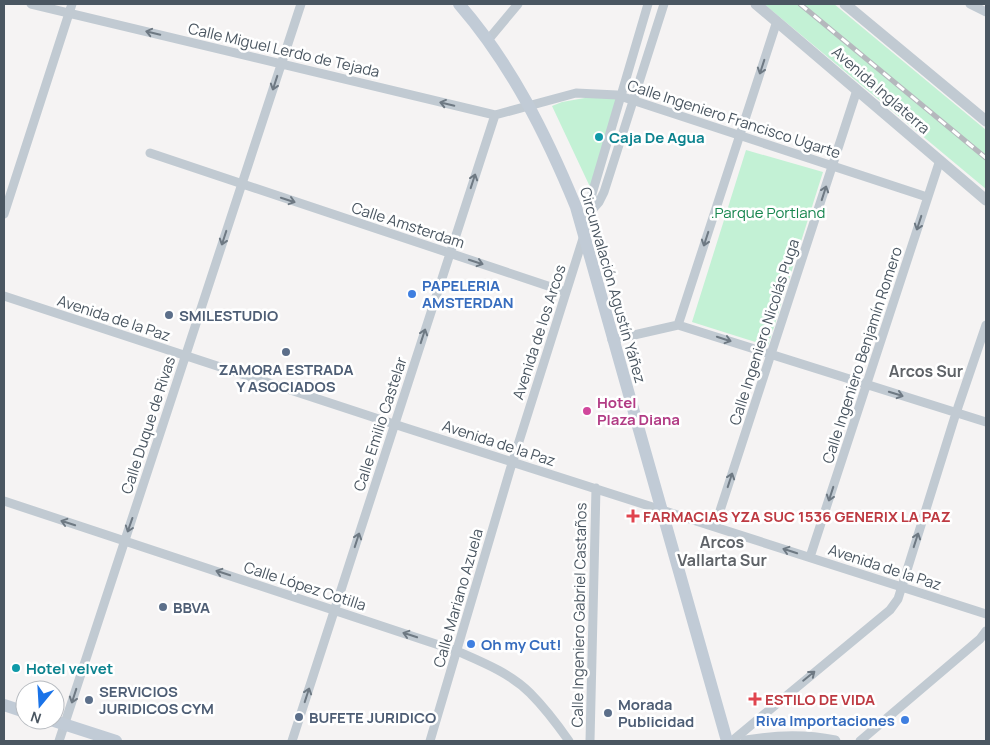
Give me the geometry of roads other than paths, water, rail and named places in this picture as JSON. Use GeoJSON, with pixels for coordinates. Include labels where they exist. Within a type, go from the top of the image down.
{"type":"FeatureCollection","features":[{"type":"Feature","properties":{"kind":"main road","name":"Circunvalación Agustín Yáñez"},"geometry":{"type":"LineString","coordinates":[[459,4],[488,40],[530,106],[576,207],[612,340],[727,741]]}},
{"type":"Feature","properties":{"kind":"main road"},"geometry":{"type":"LineString","coordinates":[[65,724],[116,741]]}},
{"type":"Feature","properties":{"kind":"street","name":"Calle Miguel Lerdo de Tejada"},"geometry":{"type":"LineString","coordinates":[[31,4],[70,8],[282,64],[495,115],[530,106]]}},
{"type":"Feature","properties":{"kind":"street","name":"Calle Duque de Rivas"},"geometry":{"type":"LineString","coordinates":[[65,724],[301,4]]}},
{"type":"Feature","properties":{"kind":"street"},"geometry":{"type":"LineString","coordinates":[[488,40],[518,4]]}},
{"type":"Feature","properties":{"kind":"street","name":"Avenida de los Arcos"},"geometry":{"type":"LineString","coordinates":[[512,462],[592,210],[592,194],[648,4]]}},
{"type":"Feature","properties":{"kind":"street","name":"Avenida de los Arcos"},"geometry":{"type":"LineString","coordinates":[[592,210],[604,192],[664,4]]}},
{"type":"Feature","properties":{"kind":"street","name":"Avenida Inglaterra"},"geometry":{"type":"LineString","coordinates":[[756,4],[986,200]]}},
{"type":"Feature","properties":{"kind":"street"},"geometry":{"type":"LineString","coordinates":[[845,4],[986,121]]}},
{"type":"Feature","properties":{"kind":"street"},"geometry":{"type":"LineString","coordinates":[[970,4],[986,12]]}},
{"type":"Feature","properties":{"kind":"street"},"geometry":{"type":"LineString","coordinates":[[4,214],[70,8]]}},
{"type":"Feature","properties":{"kind":"street"},"geometry":{"type":"LineString","coordinates":[[678,325],[777,21]]}},
{"type":"Feature","properties":{"kind":"street","name":"Calle Ingeniero Nicolás Puga"},"geometry":{"type":"LineString","coordinates":[[715,526],[857,90]]}},
{"type":"Feature","properties":{"kind":"street","name":"Calle Ingeniero Francisco Ugarte"},"geometry":{"type":"LineString","coordinates":[[530,106],[576,93],[620,96],[928,197]]}},
{"type":"Feature","properties":{"kind":"street","name":"Calle Emilio Castelar"},"geometry":{"type":"LineString","coordinates":[[292,741],[495,115]]}},
{"type":"Feature","properties":{"kind":"street","name":"Calle Amsterdam"},"geometry":{"type":"LineString","coordinates":[[150,153],[566,292]]}},
{"type":"Feature","properties":{"kind":"street","name":"Calle Ingeniero Benjamín Romero"},"geometry":{"type":"LineString","coordinates":[[810,557],[940,160]]}},
{"type":"Feature","properties":{"kind":"street","name":"Avenida de la Paz"},"geometry":{"type":"LineString","coordinates":[[4,296],[394,424],[986,614]]}},
{"type":"Feature","properties":{"kind":"street"},"geometry":{"type":"LineString","coordinates":[[612,340],[678,325],[986,422]]}},
{"type":"Feature","properties":{"kind":"street"},"geometry":{"type":"LineString","coordinates":[[732,741],[890,610],[898,599],[956,413],[986,326]]}},
{"type":"Feature","properties":{"kind":"street","name":"Calle Mariano Azuela"},"geometry":{"type":"LineString","coordinates":[[430,741],[512,462]]}},
{"type":"Feature","properties":{"kind":"street","name":"Calle Ingeniero Gabriel Castaños"},"geometry":{"type":"LineString","coordinates":[[590,741],[596,488]]}},
{"type":"Feature","properties":{"kind":"street","name":"Calle López Cotilla"},"geometry":{"type":"LineString","coordinates":[[4,501],[457,651],[502,672],[529,692],[555,721],[569,741]]}},
{"type":"Feature","properties":{"kind":"street"},"geometry":{"type":"LineString","coordinates":[[860,741],[980,639],[986,631]]}},
{"type":"Feature","properties":{"kind":"street"},"geometry":{"type":"LineString","coordinates":[[746,741],[791,737],[835,741]]}},
{"type":"Feature","properties":{"kind":"railway"},"geometry":{"type":"LineString","coordinates":[[800,4],[986,158]]}},
{"type":"Feature","properties":{"kind":"place","name":"Caja De Agua"},"geometry":{"type":"Point","coordinates":[599,137]}},
{"type":"Feature","properties":{"kind":"place","name":"PAPELERIA AMSTERDAN"},"geometry":{"type":"Point","coordinates":[412,294]}},
{"type":"Feature","properties":{"kind":"place","name":"SMILESTUDIO"},"geometry":{"type":"Point","coordinates":[169,315]}},
{"type":"Feature","properties":{"kind":"place","name":"ZAMORA ESTRADA Y ASOCIADOS"},"geometry":{"type":"Point","coordinates":[286,352]}},
{"type":"Feature","properties":{"kind":"place","name":"Hotel Plaza Diana"},"geometry":{"type":"Point","coordinates":[587,411]}},
{"type":"Feature","properties":{"kind":"place","name":"FARMACIAS YZA SUC 1536 GENERIX LA PAZ"},"geometry":{"type":"Point","coordinates":[633,516]}},
{"type":"Feature","properties":{"kind":"place","name":"BBVA"},"geometry":{"type":"Point","coordinates":[163,607]}},
{"type":"Feature","properties":{"kind":"place","name":"Oh my Cut!"},"geometry":{"type":"Point","coordinates":[471,644]}},
{"type":"Feature","properties":{"kind":"place","name":"Hotel velvet"},"geometry":{"type":"Point","coordinates":[16,668]}},
{"type":"Feature","properties":{"kind":"place","name":"ESTILO DE VIDA"},"geometry":{"type":"Point","coordinates":[755,699]}},
{"type":"Feature","properties":{"kind":"place","name":"SERVICIOS JURIDICOS CYM"},"geometry":{"type":"Point","coordinates":[89,700]}},
{"type":"Feature","properties":{"kind":"place","name":"Morada Publicidad"},"geometry":{"type":"Point","coordinates":[608,713]}},
{"type":"Feature","properties":{"kind":"place","name":"BUFETE JURIDICO"},"geometry":{"type":"Point","coordinates":[299,717]}},
{"type":"Feature","properties":{"kind":"place","name":"Riva Importaciones"},"geometry":{"type":"Point","coordinates":[905,720]}},
{"type":"Feature","properties":{"kind":"district","name":"Arcos Sur"},"geometry":{"type":"Point","coordinates":[926,371]}},
{"type":"Feature","properties":{"kind":"district","name":"Arcos Vallarta Sur"},"geometry":{"type":"Point","coordinates":[722,551]}},
{"type":"Feature","properties":{"kind":"park label","name":".Parque Portland"},"geometry":{"type":"Point","coordinates":[768,212]}}]}
